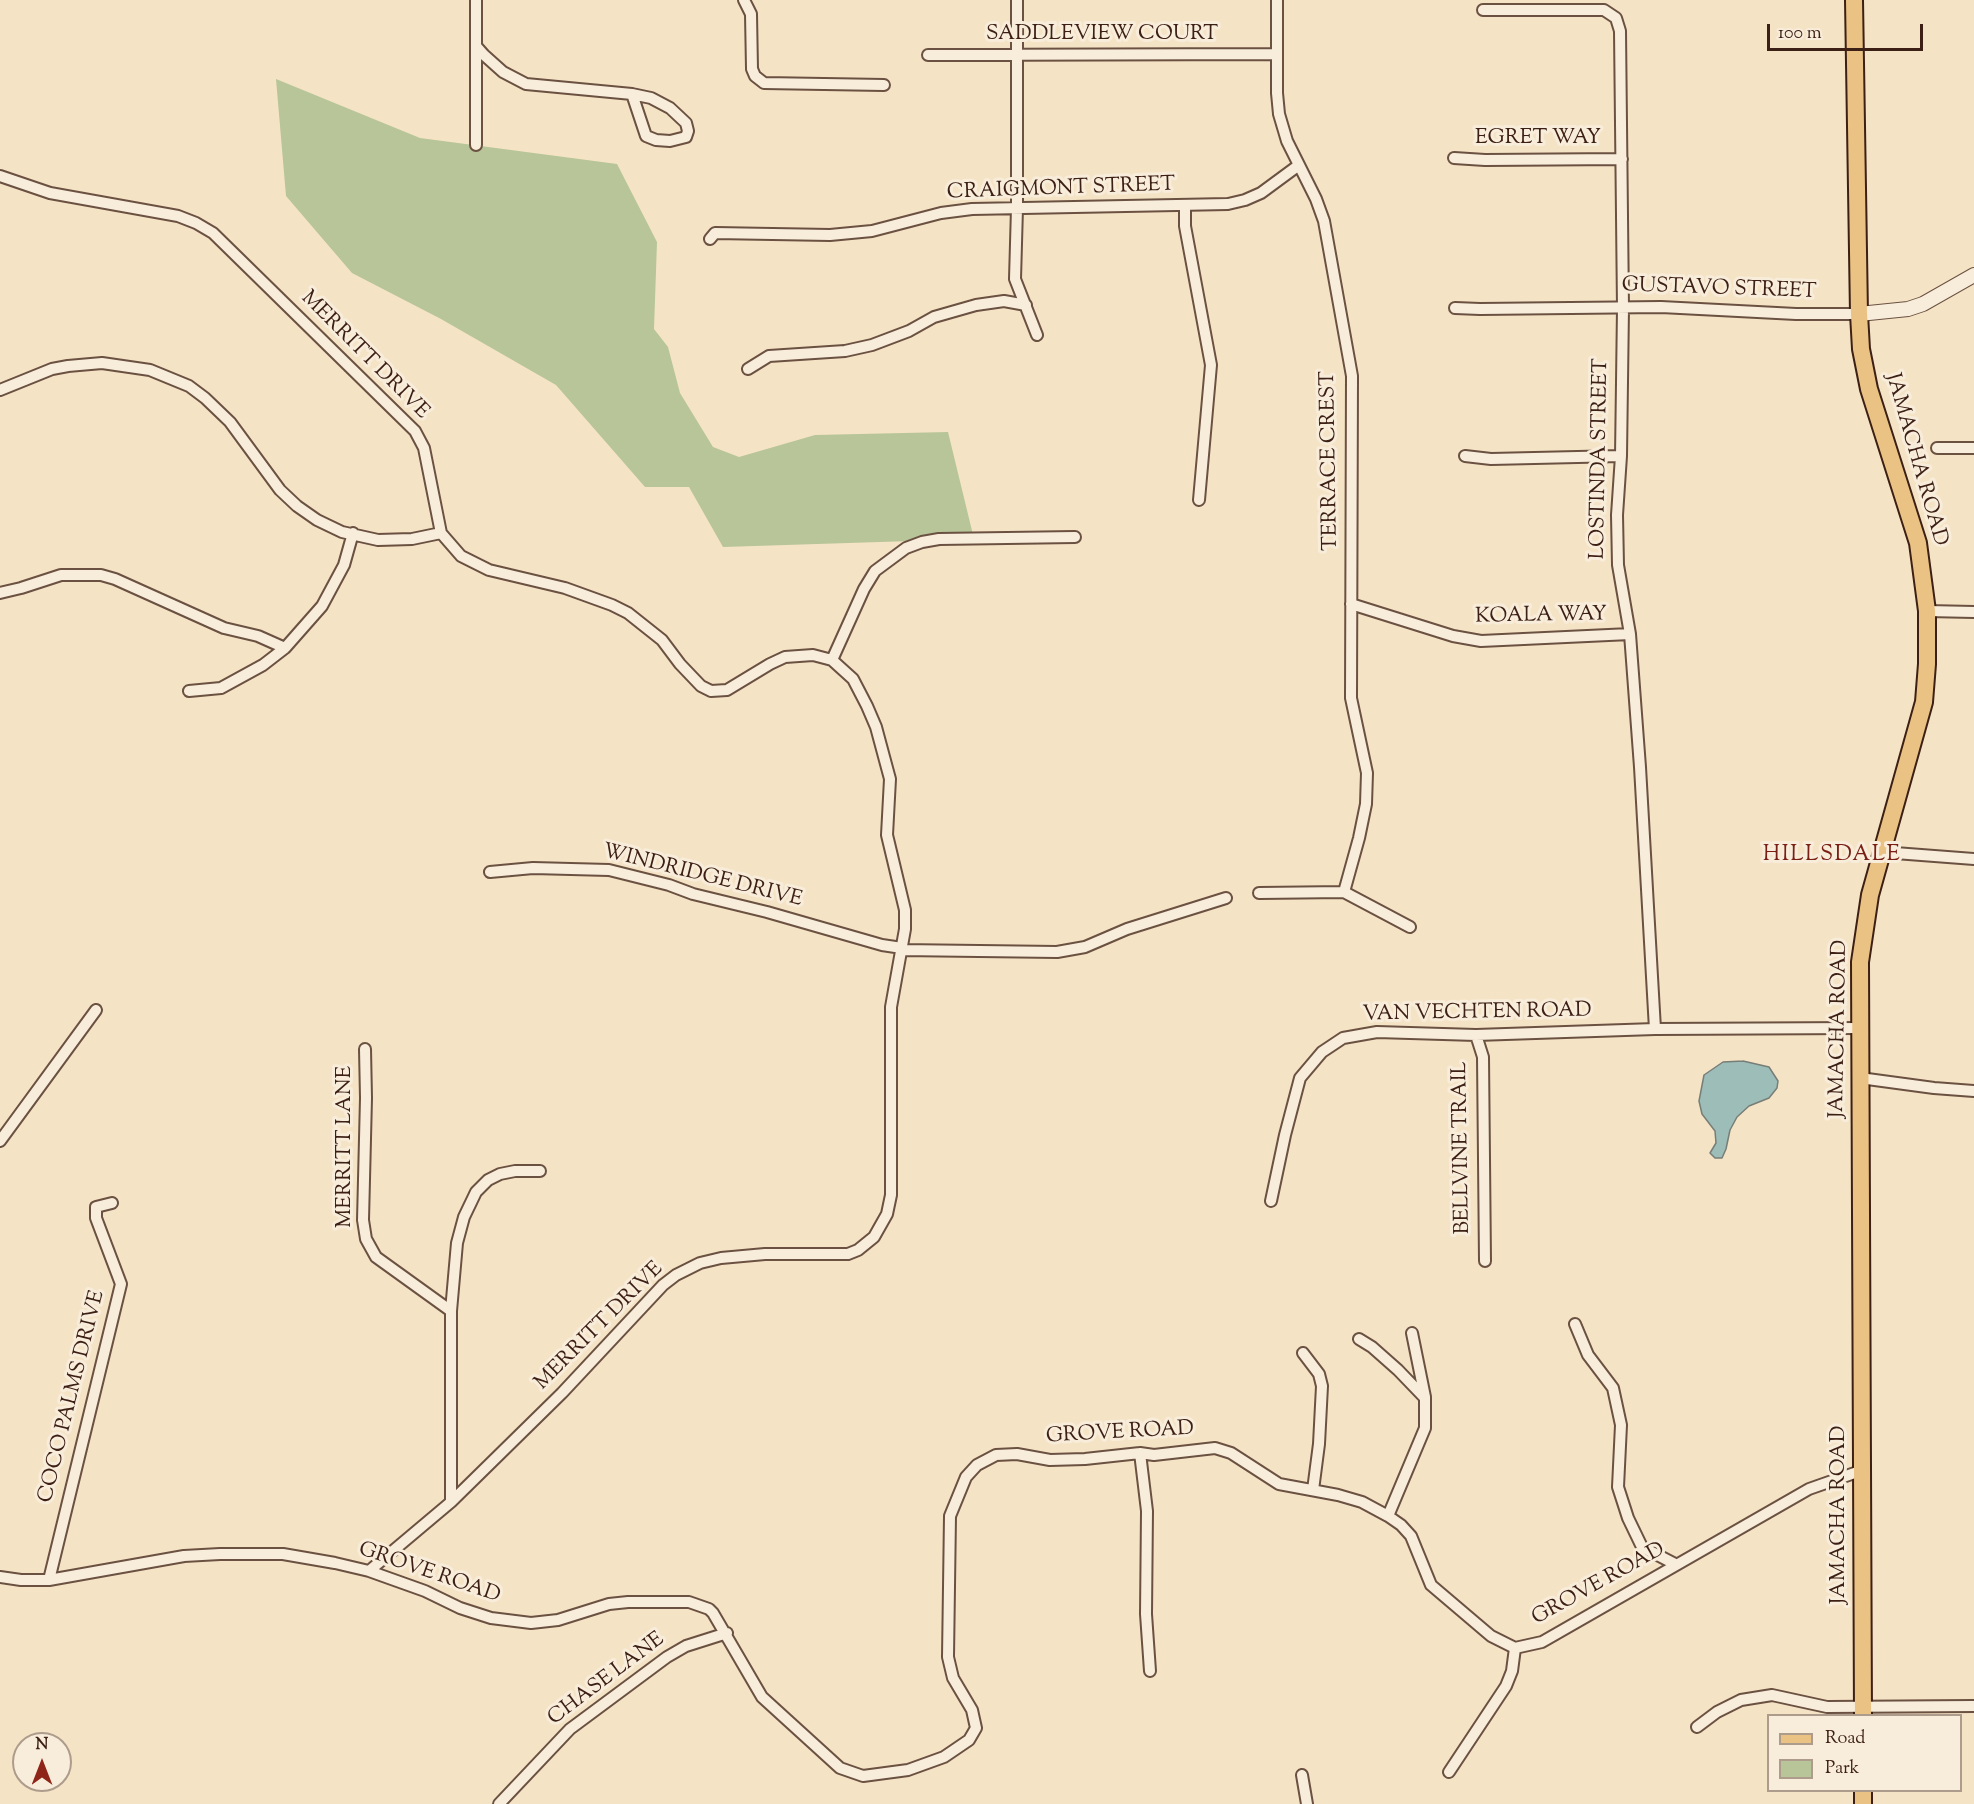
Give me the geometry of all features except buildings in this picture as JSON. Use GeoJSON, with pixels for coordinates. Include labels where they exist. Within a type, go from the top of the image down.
{"type":"FeatureCollection","features":[{"type":"Feature","properties":{"kind":"main road","name":"JAMACHA ROAD"},"geometry":{"type":"LineString","coordinates":[[1854,0],[1861,350],[1869,389],[1918,543],[1927,611],[1924,702],[1870,895],[1860,962],[1863,1711]]}},
{"type":"Feature","properties":{"kind":"street"},"geometry":{"type":"LineString","coordinates":[[476,0],[476,145]]}},
{"type":"Feature","properties":{"kind":"street"},"geometry":{"type":"LineString","coordinates":[[744,0],[751,14],[752,69],[755,76],[764,83],[884,85]]}},
{"type":"Feature","properties":{"kind":"street"},"geometry":{"type":"LineString","coordinates":[[1017,0],[1015,279],[1037,335]]}},
{"type":"Feature","properties":{"kind":"street","name":"TERRACE CREST"},"geometry":{"type":"LineString","coordinates":[[1277,0],[1276,93],[1280,114],[1287,141],[1316,199],[1324,221],[1352,376],[1351,698],[1367,773],[1366,804],[1344,892]]}},
{"type":"Feature","properties":{"kind":"street","name":"LOSTINDA STREET"},"geometry":{"type":"LineString","coordinates":[[1483,10],[1604,10],[1616,18],[1620,31],[1623,308],[1621,456],[1617,515],[1618,565],[1630,634],[1641,778],[1655,1029]]}},
{"type":"Feature","properties":{"kind":"street"},"geometry":{"type":"LineString","coordinates":[[476,46],[493,64],[526,84],[632,94],[651,98],[670,108],[686,123],[688,130],[686,136],[670,141],[656,140],[646,135],[632,94]]}},
{"type":"Feature","properties":{"kind":"street","name":"SADDLEVIEW COURT"},"geometry":{"type":"LineString","coordinates":[[928,55],[1276,54]]}},
{"type":"Feature","properties":{"kind":"street","name":"EGRET WAY"},"geometry":{"type":"LineString","coordinates":[[1454,158],[1485,160],[1622,159]]}},
{"type":"Feature","properties":{"kind":"street","name":"CRAIGMONT STREET"},"geometry":{"type":"LineString","coordinates":[[710,239],[715,233],[830,235],[872,231],[941,213],[972,209],[1228,204],[1261,193],[1299,165]]}},
{"type":"Feature","properties":{"kind":"street","name":"MERRITT DRIVE"},"geometry":{"type":"LineString","coordinates":[[0,176],[50,193],[178,216],[196,223],[221,239],[282,302],[415,430],[424,447],[441,533]]}},
{"type":"Feature","properties":{"kind":"street"},"geometry":{"type":"LineString","coordinates":[[1185,205],[1185,226],[1211,365],[1199,500]]}},
{"type":"Feature","properties":{"kind":"street","name":"GUSTAVO STREET"},"geometry":{"type":"LineString","coordinates":[[1455,308],[1661,307],[1796,315],[1859,314],[1908,309],[1923,304],[1974,275]]}},
{"type":"Feature","properties":{"kind":"street"},"geometry":{"type":"LineString","coordinates":[[748,369],[769,356],[845,351],[872,345],[909,331],[934,317],[976,305],[1004,302],[1026,305]]}},
{"type":"Feature","properties":{"kind":"street"},"geometry":{"type":"LineString","coordinates":[[0,390],[52,369],[85,364],[118,364],[165,375],[189,386],[205,398],[230,422],[280,490],[297,506],[329,526],[342,532],[378,540],[412,539],[441,533],[453,549],[479,567],[565,588],[612,605],[628,613],[662,640],[687,672],[711,692],[727,690],[785,657],[813,655],[832,660],[864,589],[875,571],[906,548],[939,539],[1075,537]]}},
{"type":"Feature","properties":{"kind":"street"},"geometry":{"type":"LineString","coordinates":[[1937,448],[1974,448]]}},
{"type":"Feature","properties":{"kind":"street"},"geometry":{"type":"LineString","coordinates":[[1465,456],[1491,459],[1621,456]]}},
{"type":"Feature","properties":{"kind":"street"},"geometry":{"type":"LineString","coordinates":[[189,692],[221,688],[262,665],[285,648],[322,606],[344,565],[353,533]]}},
{"type":"Feature","properties":{"kind":"street"},"geometry":{"type":"LineString","coordinates":[[0,592],[61,575],[101,575],[115,579],[224,628],[258,636],[285,648]]}},
{"type":"Feature","properties":{"kind":"street","name":"KOALA WAY"},"geometry":{"type":"LineString","coordinates":[[1351,604],[1453,636],[1480,641],[1630,634]]}},
{"type":"Feature","properties":{"kind":"street"},"geometry":{"type":"LineString","coordinates":[[1927,611],[1974,612]]}},
{"type":"Feature","properties":{"kind":"street","name":"MERRITT DRIVE"},"geometry":{"type":"LineString","coordinates":[[369,1572],[451,1502],[554,1402],[663,1285],[676,1275],[700,1263],[721,1258],[765,1254],[848,1254],[858,1250],[874,1237],[887,1214],[891,1195],[891,1007],[905,929],[905,910],[887,835],[890,779],[876,727],[853,679],[832,660]]}},
{"type":"Feature","properties":{"kind":"street"},"geometry":{"type":"LineString","coordinates":[[1882,852],[1974,859]]}},
{"type":"Feature","properties":{"kind":"street","name":"WINDRIDGE DRIVE"},"geometry":{"type":"LineString","coordinates":[[489,872],[533,868],[609,870],[901,949],[1002,952],[1066,950],[1085,947],[1127,929],[1226,898]]}},
{"type":"Feature","properties":{"kind":"street"},"geometry":{"type":"LineString","coordinates":[[1258,892],[1344,892],[1410,927]]}},
{"type":"Feature","properties":{"kind":"street"},"geometry":{"type":"LineString","coordinates":[[0,1141],[96,1010]]}},
{"type":"Feature","properties":{"kind":"street","name":"VAN VECHTEN ROAD"},"geometry":{"type":"LineString","coordinates":[[1271,1202],[1300,1078],[1322,1052],[1343,1038],[1377,1032],[1476,1035],[1655,1029],[1860,1028]]}},
{"type":"Feature","properties":{"kind":"street","name":"BELLVINE TRAIL"},"geometry":{"type":"LineString","coordinates":[[1476,1035],[1483,1058],[1485,1261]]}},
{"type":"Feature","properties":{"kind":"street","name":"MERRITT LANE"},"geometry":{"type":"LineString","coordinates":[[365,1049],[363,1220],[366,1239],[375,1257],[452,1311]]}},
{"type":"Feature","properties":{"kind":"street"},"geometry":{"type":"LineString","coordinates":[[1860,1078],[1974,1091]]}},
{"type":"Feature","properties":{"kind":"street"},"geometry":{"type":"LineString","coordinates":[[451,1502],[452,1311],[457,1242],[464,1217],[476,1192],[488,1180],[515,1171],[540,1171]]}},
{"type":"Feature","properties":{"kind":"street","name":"COCO PALMS DRIVE"},"geometry":{"type":"LineString","coordinates":[[49,1580],[121,1284],[96,1218],[96,1207],[112,1203]]}},
{"type":"Feature","properties":{"kind":"street"},"geometry":{"type":"LineString","coordinates":[[1575,1324],[1588,1355],[1613,1388],[1621,1425],[1618,1487],[1628,1518],[1642,1546],[1675,1564]]}},
{"type":"Feature","properties":{"kind":"street"},"geometry":{"type":"LineString","coordinates":[[1388,1516],[1425,1428],[1425,1397],[1412,1333]]}},
{"type":"Feature","properties":{"kind":"street"},"geometry":{"type":"LineString","coordinates":[[1359,1339],[1372,1347],[1425,1397]]}},
{"type":"Feature","properties":{"kind":"street"},"geometry":{"type":"LineString","coordinates":[[1303,1353],[1319,1374],[1322,1386],[1319,1444],[1313,1490]]}},
{"type":"Feature","properties":{"kind":"street","name":"GROVE ROAD"},"geometry":{"type":"LineString","coordinates":[[0,1577],[49,1580],[184,1556],[283,1554],[369,1572],[425,1591],[459,1608],[491,1618],[531,1623],[558,1620],[619,1603],[689,1602],[709,1609],[727,1633],[762,1697],[840,1768],[862,1776],[908,1770],[944,1757],[969,1740],[976,1728],[972,1710],[953,1677],[948,1657],[950,1516],[966,1477],[977,1465],[996,1455],[1017,1454],[1050,1460],[1140,1453],[1154,1455],[1215,1448],[1231,1453],[1279,1484],[1362,1502],[1388,1516],[1411,1536],[1431,1585],[1491,1636],[1515,1648],[1542,1642],[1809,1489],[1863,1470]]}},
{"type":"Feature","properties":{"kind":"street"},"geometry":{"type":"LineString","coordinates":[[1140,1453],[1147,1511],[1146,1614],[1150,1671]]}},
{"type":"Feature","properties":{"kind":"street","name":"CHASE LANE"},"geometry":{"type":"LineString","coordinates":[[499,1804],[570,1729],[667,1657],[686,1646],[727,1633]]}},
{"type":"Feature","properties":{"kind":"street"},"geometry":{"type":"LineString","coordinates":[[1449,1772],[1506,1686],[1512,1671],[1515,1648]]}},
{"type":"Feature","properties":{"kind":"street"},"geometry":{"type":"LineString","coordinates":[[1697,1727],[1717,1712],[1741,1700],[1772,1695],[1827,1707],[1863,1711],[1974,1706]]}},
{"type":"Feature","properties":{"kind":"street"},"geometry":{"type":"LineString","coordinates":[[1302,1775],[1307,1804]]}},
{"type":"Feature","properties":{"kind":"green space"},"geometry":{"type":"Polygon","coordinates":[[[276,79],[420,138],[617,164],[657,242],[654,329],[668,347],[680,393],[713,447],[739,457],[815,435],[948,432],[974,539],[723,547],[689,487],[645,487],[556,385],[441,319],[352,273],[286,196],[276,79]]]}},
{"type":"Feature","properties":{"kind":"water"},"geometry":{"type":"Polygon","coordinates":[[[1743,1061],[1769,1067],[1778,1081],[1777,1088],[1769,1098],[1749,1106],[1737,1117],[1730,1130],[1722,1158],[1715,1158],[1710,1153],[1716,1143],[1715,1131],[1702,1114],[1699,1101],[1704,1075],[1723,1062],[1743,1061]]]}},
{"type":"Feature","properties":{"kind":"district","name":"HILLSDALE"},"geometry":{"type":"Point","coordinates":[1832,856]}}]}
